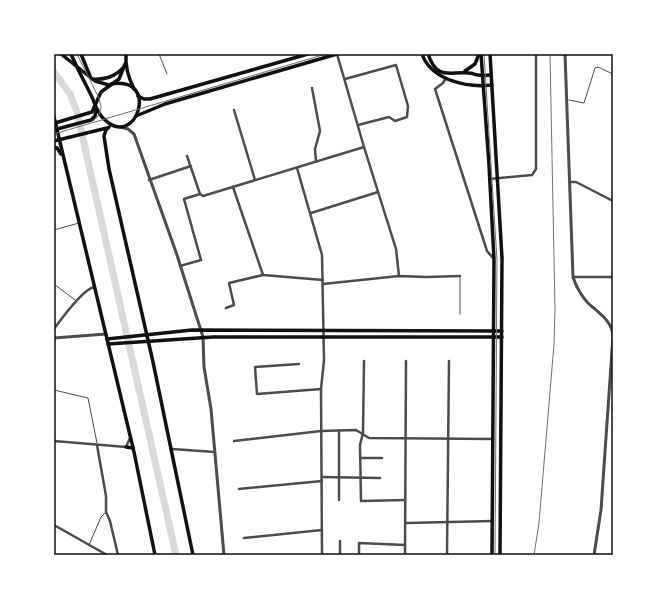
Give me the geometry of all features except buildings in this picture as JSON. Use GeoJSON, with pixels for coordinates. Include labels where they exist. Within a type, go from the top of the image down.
{"type":"FeatureCollection","features":[{"type":"Feature","properties":{"kind":"main road"},"geometry":{"type":"LineString","coordinates":[[61,54],[77,68],[101,84],[123,84],[134,90]]}},
{"type":"Feature","properties":{"kind":"main road"},"geometry":{"type":"LineString","coordinates":[[71,54],[96,107],[104,119],[117,127]]}},
{"type":"Feature","properties":{"kind":"main road"},"geometry":{"type":"LineString","coordinates":[[81,54],[92,79]]}},
{"type":"Feature","properties":{"kind":"main road"},"geometry":{"type":"LineString","coordinates":[[57,129],[91,120],[95,114],[101,92],[119,79],[125,65],[126,54]]}},
{"type":"Feature","properties":{"kind":"main road"},"geometry":{"type":"LineString","coordinates":[[138,96],[144,99],[150,99],[308,54]]}},
{"type":"Feature","properties":{"kind":"main road"},"geometry":{"type":"LineString","coordinates":[[136,116],[165,104],[337,54]]}},
{"type":"Feature","properties":{"kind":"main road"},"geometry":{"type":"LineString","coordinates":[[422,54],[427,65],[434,72],[446,78],[483,86],[492,85]]}},
{"type":"Feature","properties":{"kind":"main road"},"geometry":{"type":"LineString","coordinates":[[428,54],[433,64],[444,73],[452,75],[462,73],[491,75]]}},
{"type":"Feature","properties":{"kind":"main road"},"geometry":{"type":"LineString","coordinates":[[462,73],[475,64],[480,54]]}},
{"type":"Feature","properties":{"kind":"main road"},"geometry":{"type":"LineString","coordinates":[[480,54],[490,179],[494,259],[492,555]]}},
{"type":"Feature","properties":{"kind":"main road"},"geometry":{"type":"LineString","coordinates":[[490,54],[502,258],[500,555]]}},
{"type":"Feature","properties":{"kind":"main road"},"geometry":{"type":"LineString","coordinates":[[92,79],[112,76],[125,65]]}},
{"type":"Feature","properties":{"kind":"main road"},"geometry":{"type":"LineString","coordinates":[[54,141],[130,123],[136,116],[140,107],[138,96],[128,76],[125,65]]}},
{"type":"Feature","properties":{"kind":"main road"},"geometry":{"type":"LineString","coordinates":[[55,124],[90,113],[96,107]]}},
{"type":"Feature","properties":{"kind":"main road"},"geometry":{"type":"LineString","coordinates":[[54,117],[133,448],[156,555]]}},
{"type":"Feature","properties":{"kind":"main road"},"geometry":{"type":"LineString","coordinates":[[110,127],[106,130],[104,136],[106,155],[172,449],[193,555]]}},
{"type":"Feature","properties":{"kind":"main road"},"geometry":{"type":"LineString","coordinates":[[54,147],[57,148],[64,160]]}},
{"type":"Feature","properties":{"kind":"main road"},"geometry":{"type":"LineString","coordinates":[[106,337],[202,331],[502,331]]}},
{"type":"Feature","properties":{"kind":"main road"},"geometry":{"type":"LineString","coordinates":[[108,344],[203,337],[502,337]]}},
{"type":"Feature","properties":{"kind":"main road"},"geometry":{"type":"LineString","coordinates":[[126,447],[133,448]]}},
{"type":"Feature","properties":{"kind":"street"},"geometry":{"type":"LineString","coordinates":[[337,54],[396,249],[399,276]]}},
{"type":"Feature","properties":{"kind":"street"},"geometry":{"type":"LineString","coordinates":[[490,179],[532,175],[536,169],[536,54]]}},
{"type":"Feature","properties":{"kind":"street"},"geometry":{"type":"LineString","coordinates":[[566,54],[566,100],[573,277],[579,291],[586,301],[604,317],[612,330]]}},
{"type":"Feature","properties":{"kind":"street"},"geometry":{"type":"LineString","coordinates":[[345,80],[396,65],[408,106],[407,117],[395,121],[389,117],[358,125]]}},
{"type":"Feature","properties":{"kind":"street"},"geometry":{"type":"LineString","coordinates":[[446,78],[444,83],[435,89],[487,251],[494,259]]}},
{"type":"Feature","properties":{"kind":"street"},"geometry":{"type":"LineString","coordinates":[[312,88],[320,131],[315,149],[316,161]]}},
{"type":"Feature","properties":{"kind":"street"},"geometry":{"type":"LineString","coordinates":[[234,110],[255,180]]}},
{"type":"Feature","properties":{"kind":"street"},"geometry":{"type":"LineString","coordinates":[[117,127],[128,129],[134,134],[202,331],[204,367],[211,409],[224,555]]}},
{"type":"Feature","properties":{"kind":"street"},"geometry":{"type":"LineString","coordinates":[[180,266],[201,260],[184,199],[200,194],[203,196],[364,147]]}},
{"type":"Feature","properties":{"kind":"street"},"geometry":{"type":"LineString","coordinates":[[187,156],[200,194]]}},
{"type":"Feature","properties":{"kind":"street"},"geometry":{"type":"LineString","coordinates":[[149,180],[191,166]]}},
{"type":"Feature","properties":{"kind":"street"},"geometry":{"type":"LineString","coordinates":[[298,168],[321,250],[323,282],[321,388],[322,555]]}},
{"type":"Feature","properties":{"kind":"street"},"geometry":{"type":"LineString","coordinates":[[570,182],[576,182],[613,201]]}},
{"type":"Feature","properties":{"kind":"street"},"geometry":{"type":"LineString","coordinates":[[233,187],[264,275]]}},
{"type":"Feature","properties":{"kind":"street"},"geometry":{"type":"LineString","coordinates":[[311,213],[378,192]]}},
{"type":"Feature","properties":{"kind":"street"},"geometry":{"type":"LineString","coordinates":[[226,308],[234,305],[230,283],[252,276],[294,276],[323,282],[399,276],[426,278],[460,276]]}},
{"type":"Feature","properties":{"kind":"street"},"geometry":{"type":"LineString","coordinates":[[573,277],[613,277]]}},
{"type":"Feature","properties":{"kind":"street"},"geometry":{"type":"LineString","coordinates":[[54,328],[77,301],[91,288],[95,287]]}},
{"type":"Feature","properties":{"kind":"street"},"geometry":{"type":"LineString","coordinates":[[594,555],[600,510],[613,324]]}},
{"type":"Feature","properties":{"kind":"street"},"geometry":{"type":"LineString","coordinates":[[54,338],[106,337]]}},
{"type":"Feature","properties":{"kind":"street"},"geometry":{"type":"LineString","coordinates":[[364,361],[363,433],[360,445],[361,501],[405,500]]}},
{"type":"Feature","properties":{"kind":"street"},"geometry":{"type":"LineString","coordinates":[[405,555],[406,361]]}},
{"type":"Feature","properties":{"kind":"street"},"geometry":{"type":"LineString","coordinates":[[446,555],[449,361]]}},
{"type":"Feature","properties":{"kind":"street"},"geometry":{"type":"LineString","coordinates":[[299,364],[255,367],[257,394],[321,388]]}},
{"type":"Feature","properties":{"kind":"street"},"geometry":{"type":"LineString","coordinates":[[234,441],[321,431],[356,430],[369,438],[493,439]]}},
{"type":"Feature","properties":{"kind":"street"},"geometry":{"type":"LineString","coordinates":[[338,431],[339,500]]}},
{"type":"Feature","properties":{"kind":"street"},"geometry":{"type":"LineString","coordinates":[[54,441],[126,447],[130,438]]}},
{"type":"Feature","properties":{"kind":"street"},"geometry":{"type":"LineString","coordinates":[[97,445],[106,496],[106,512],[110,521],[118,555]]}},
{"type":"Feature","properties":{"kind":"street"},"geometry":{"type":"LineString","coordinates":[[172,449],[215,452]]}},
{"type":"Feature","properties":{"kind":"street"},"geometry":{"type":"LineString","coordinates":[[360,458],[382,458]]}},
{"type":"Feature","properties":{"kind":"street"},"geometry":{"type":"LineString","coordinates":[[239,489],[322,479],[380,478]]}},
{"type":"Feature","properties":{"kind":"street"},"geometry":{"type":"LineString","coordinates":[[406,522],[493,521]]}},
{"type":"Feature","properties":{"kind":"street"},"geometry":{"type":"LineString","coordinates":[[54,525],[107,555]]}},
{"type":"Feature","properties":{"kind":"street"},"geometry":{"type":"LineString","coordinates":[[244,538],[322,530]]}},
{"type":"Feature","properties":{"kind":"street"},"geometry":{"type":"LineString","coordinates":[[340,541],[340,555]]}},
{"type":"Feature","properties":{"kind":"street"},"geometry":{"type":"LineString","coordinates":[[359,555],[359,544],[405,545]]}},
{"type":"Feature","properties":{"kind":"lane"},"geometry":{"type":"LineString","coordinates":[[159,54],[167,74]]}},
{"type":"Feature","properties":{"kind":"lane"},"geometry":{"type":"LineString","coordinates":[[566,100],[584,104],[595,68],[598,67],[613,74]]}},
{"type":"Feature","properties":{"kind":"lane"},"geometry":{"type":"LineString","coordinates":[[54,230],[80,222]]}},
{"type":"Feature","properties":{"kind":"lane"},"geometry":{"type":"LineString","coordinates":[[460,276],[460,314]]}},
{"type":"Feature","properties":{"kind":"lane"},"geometry":{"type":"LineString","coordinates":[[54,284],[77,301]]}},
{"type":"Feature","properties":{"kind":"lane"},"geometry":{"type":"LineString","coordinates":[[54,390],[88,398],[97,445]]}},
{"type":"Feature","properties":{"kind":"lane"},"geometry":{"type":"LineString","coordinates":[[89,545],[101,517],[106,512]]}},
{"type":"Feature","properties":{"kind":"waterway"},"geometry":{"type":"LineString","coordinates":[[54,72],[70,94],[77,112],[176,555]]}},
{"type":"Feature","properties":{"kind":"tram line"},"geometry":{"type":"LineString","coordinates":[[77,54],[99,98],[101,107],[99,115],[93,121]]}},
{"type":"Feature","properties":{"kind":"tram line"},"geometry":{"type":"LineString","coordinates":[[54,134],[326,54]]}},
{"type":"Feature","properties":{"kind":"tram line"},"geometry":{"type":"LineString","coordinates":[[484,54],[497,260],[495,555]]}},
{"type":"Feature","properties":{"kind":"railway"},"geometry":{"type":"LineString","coordinates":[[534,555],[539,523],[554,344],[555,308],[550,54]]}}]}
